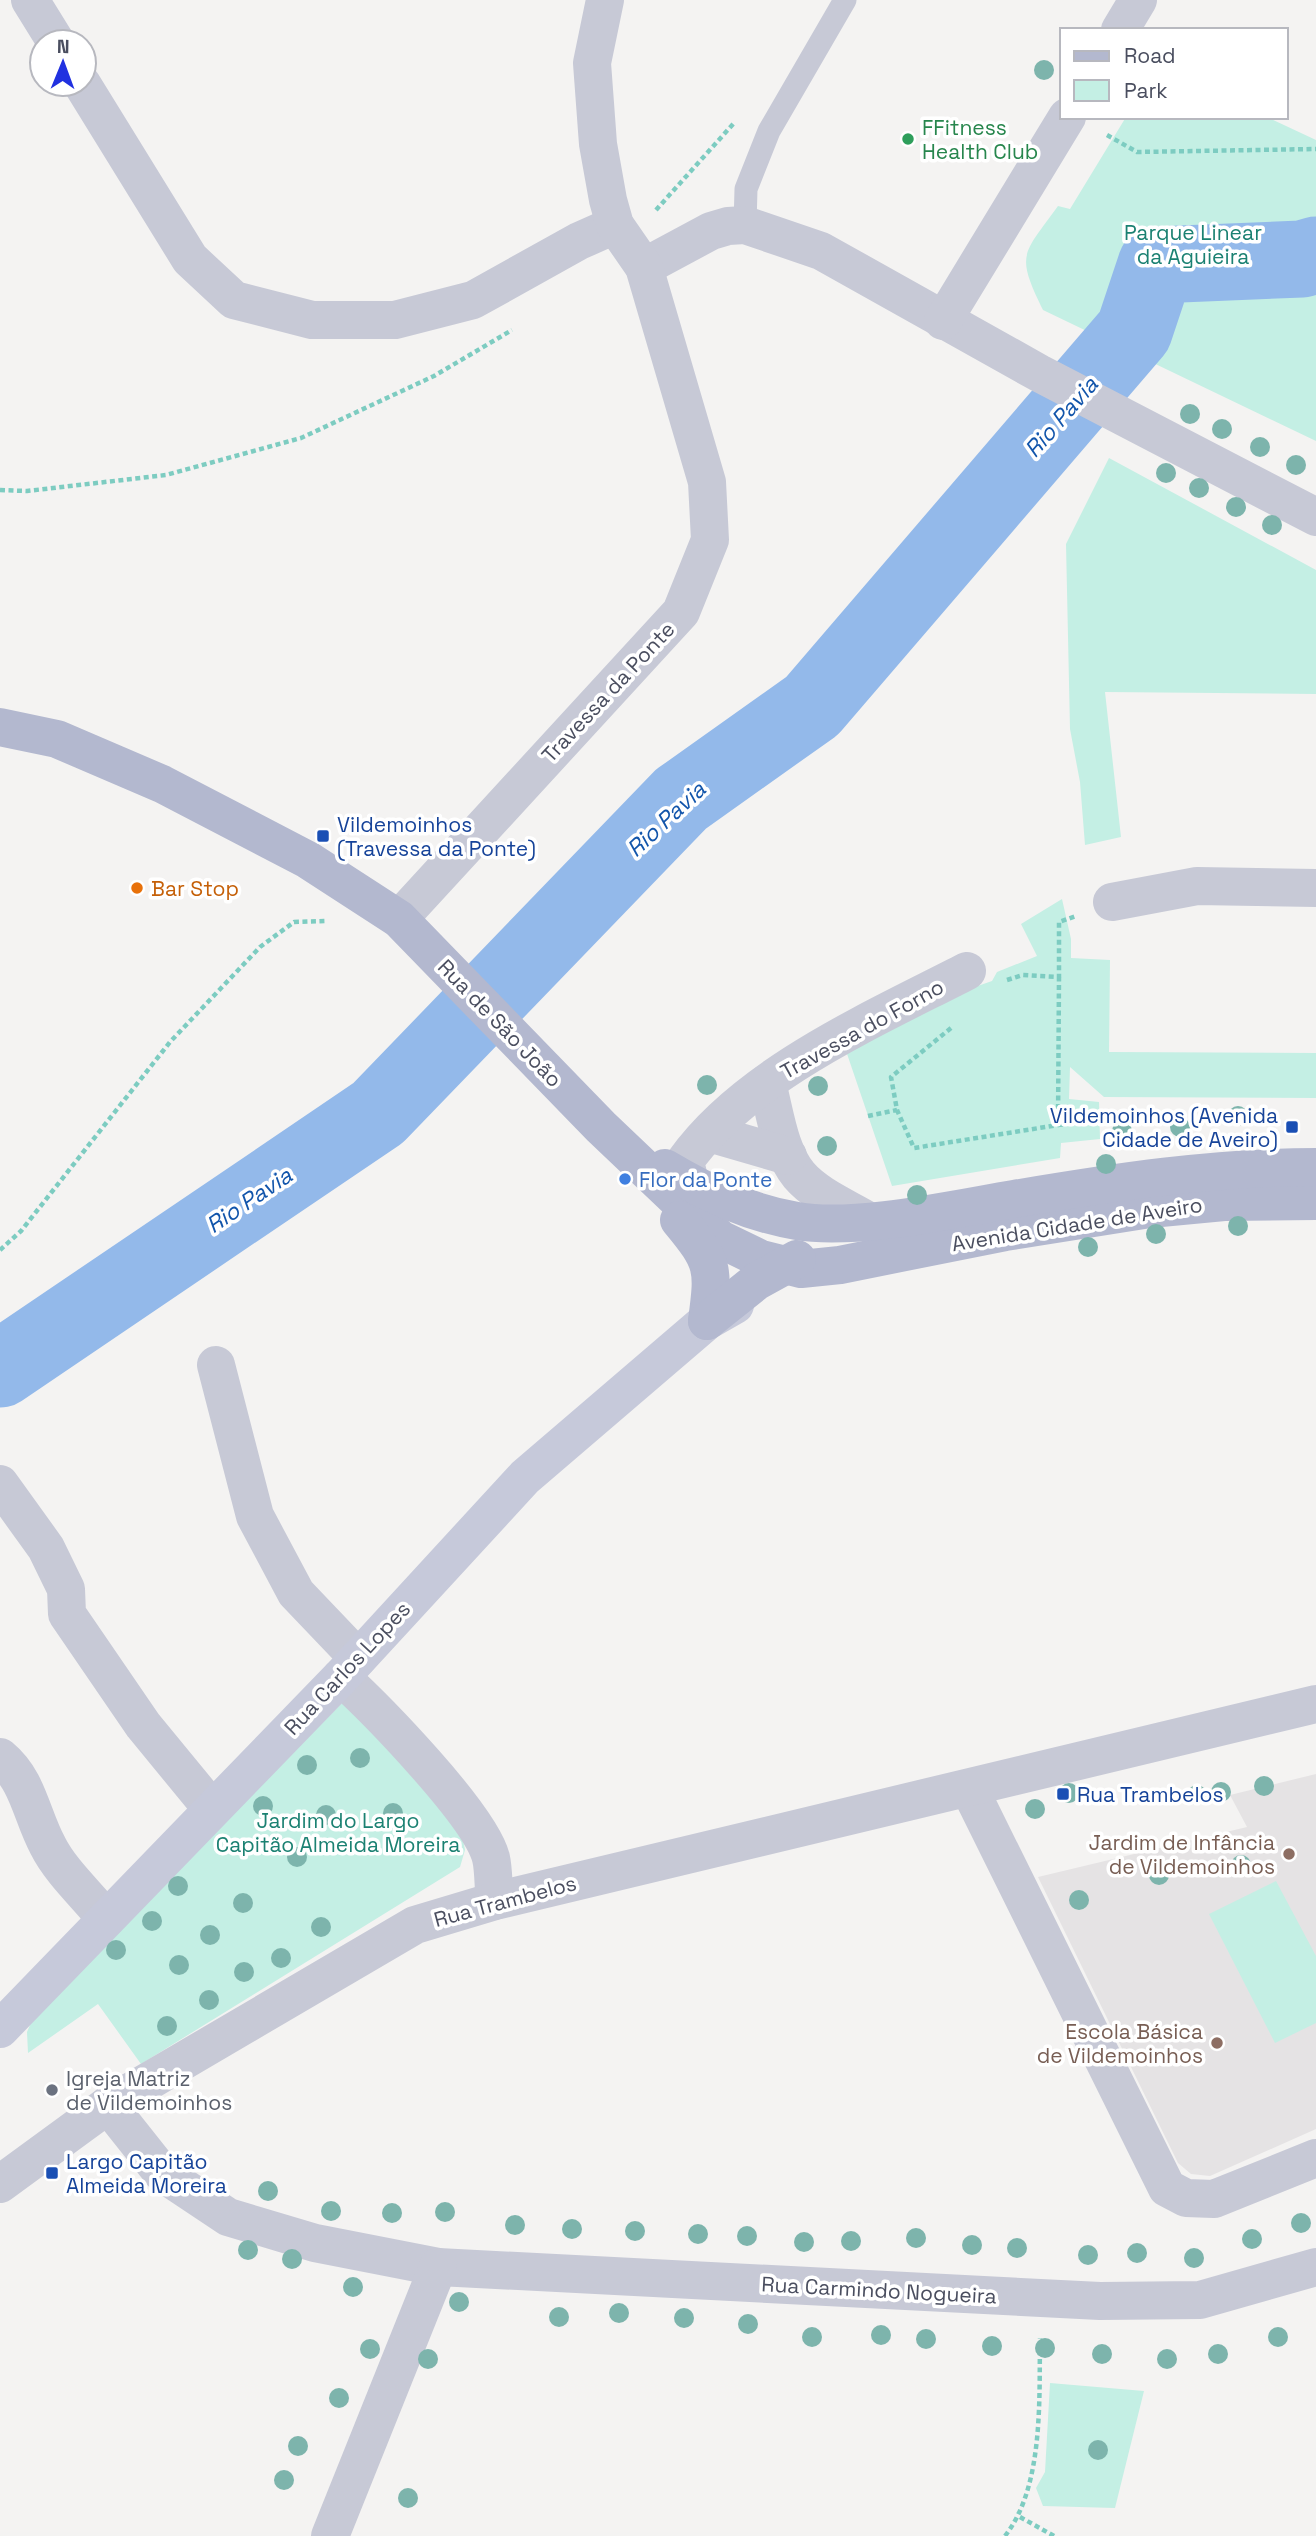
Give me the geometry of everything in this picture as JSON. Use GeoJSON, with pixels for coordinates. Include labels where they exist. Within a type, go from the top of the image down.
{"type":"FeatureCollection","features":[{"type":"Feature","properties":{"kind":"main road","name":"Rua de São João"},"geometry":{"type":"LineString","coordinates":[[0,727],[57,739],[162,784],[308,860],[410,930],[601,1127]]}},
{"type":"Feature","properties":{"kind":"main road","name":"Avenida Cidade de Aveiro"},"geometry":{"type":"LineString","coordinates":[[601,1127],[723,1200],[799,1222],[867,1220],[925,1214],[1207,1170],[1316,1167]]}},
{"type":"Feature","properties":{"kind":"main road","name":"Avenida Cidade de Aveiro"},"geometry":{"type":"LineString","coordinates":[[601,1127],[720,1239],[781,1266],[801,1269],[840,1265],[1005,1232],[1150,1209],[1224,1202],[1316,1201]]}},
{"type":"Feature","properties":{"kind":"main road"},"geometry":{"type":"LineString","coordinates":[[601,1127],[691,1235],[706,1258],[713,1275],[707,1321]]}},
{"type":"Feature","properties":{"kind":"main road","name":"Avenida Cidade de Aveiro"},"geometry":{"type":"LineString","coordinates":[[707,1321],[781,1266],[925,1214]]}},
{"type":"Feature","properties":{"kind":"street"},"geometry":{"type":"LineString","coordinates":[[30,0],[47,28]]}},
{"type":"Feature","properties":{"kind":"street"},"geometry":{"type":"LineString","coordinates":[[91,98],[190,259],[234,300],[312,320],[395,320],[473,300],[579,241],[615,225],[598,144],[592,63],[605,0]]}},
{"type":"Feature","properties":{"kind":"street"},"geometry":{"type":"LineString","coordinates":[[1121,28],[1138,0]]}},
{"type":"Feature","properties":{"kind":"street"},"geometry":{"type":"LineString","coordinates":[[943,321],[1066,119]]}},
{"type":"Feature","properties":{"kind":"street","name":"Travessa da Ponte"},"geometry":{"type":"LineString","coordinates":[[410,930],[681,612],[710,540],[707,482],[644,267],[615,225]]}},
{"type":"Feature","properties":{"kind":"street"},"geometry":{"type":"LineString","coordinates":[[644,267],[711,231],[745,225],[821,251],[1039,373],[1316,517]]}},
{"type":"Feature","properties":{"kind":"street"},"geometry":{"type":"LineString","coordinates":[[1112,902],[1197,886],[1316,888]]}},
{"type":"Feature","properties":{"kind":"street","name":"Travessa do Forno"},"geometry":{"type":"LineString","coordinates":[[690,1182],[685,1161],[709,1133],[767,1083],[833,1041],[982,977]]}},
{"type":"Feature","properties":{"kind":"street"},"geometry":{"type":"LineString","coordinates":[[767,1083],[788,1156],[799,1174],[814,1189],[867,1220]]}},
{"type":"Feature","properties":{"kind":"street"},"geometry":{"type":"LineString","coordinates":[[709,1133],[788,1156]]}},
{"type":"Feature","properties":{"kind":"street","name":"Avenida Cidade de Aveiro"},"geometry":{"type":"LineString","coordinates":[[707,1321],[767,1292],[840,1265]]}},
{"type":"Feature","properties":{"kind":"street","name":"Rua Carlos Lopes"},"geometry":{"type":"LineString","coordinates":[[0,2029],[349,1668],[526,1476],[707,1321]]}},
{"type":"Feature","properties":{"kind":"street"},"geometry":{"type":"LineString","coordinates":[[216,1365],[255,1516],[296,1593],[349,1668],[365,1699],[471,1819],[491,1857],[495,1901]]}},
{"type":"Feature","properties":{"kind":"street"},"geometry":{"type":"LineString","coordinates":[[0,1484],[47,1548],[66,1589],[67,1615],[142,1725],[212,1810]]}},
{"type":"Feature","properties":{"kind":"street","name":"Rua Trambelos"},"geometry":{"type":"LineString","coordinates":[[0,2184],[108,2105],[415,1925],[495,1901],[1316,1704]]}},
{"type":"Feature","properties":{"kind":"street"},"geometry":{"type":"LineString","coordinates":[[0,1757],[13,1768],[32,1801],[48,1847],[106,1919]]}},
{"type":"Feature","properties":{"kind":"street"},"geometry":{"type":"LineString","coordinates":[[969,1788],[1167,2188],[1186,2199],[1214,2199],[1316,2158]]}},
{"type":"Feature","properties":{"kind":"street","name":"Rua Carmindo Nogueira"},"geometry":{"type":"LineString","coordinates":[[108,2105],[162,2174],[228,2217],[316,2243],[438,2267],[1041,2298],[1200,2300],[1316,2267]]}},
{"type":"Feature","properties":{"kind":"street"},"geometry":{"type":"LineString","coordinates":[[330,2536],[438,2267]]}},
{"type":"Feature","properties":{"kind":"lane"},"geometry":{"type":"LineString","coordinates":[[745,225],[746,189],[769,131],[845,0]]}},
{"type":"Feature","properties":{"kind":"path"},"geometry":{"type":"LineString","coordinates":[[1107,135],[1137,152],[1316,149]]}},
{"type":"Feature","properties":{"kind":"path"},"geometry":{"type":"LineString","coordinates":[[1058,1125],[1059,922],[1112,902]]}},
{"type":"Feature","properties":{"kind":"path"},"geometry":{"type":"LineString","coordinates":[[0,1250],[22,1231],[170,1042],[260,947],[294,922],[333,921]]}},
{"type":"Feature","properties":{"kind":"path"},"geometry":{"type":"LineString","coordinates":[[982,977],[1059,976]]}},
{"type":"Feature","properties":{"kind":"path"},"geometry":{"type":"LineString","coordinates":[[956,1024],[891,1077],[897,1110],[914,1148],[1107,1120]]}},
{"type":"Feature","properties":{"kind":"path"},"geometry":{"type":"LineString","coordinates":[[868,1116],[897,1110]]}},
{"type":"Feature","properties":{"kind":"path"},"geometry":{"type":"LineString","coordinates":[[1005,2536],[1020,2517],[1035,2463],[1041,2298]]}},
{"type":"Feature","properties":{"kind":"path"},"geometry":{"type":"LineString","coordinates":[[1020,2517],[1054,2536]]}},
{"type":"Feature","properties":{"kind":"shaded area","name":"Escola Básica de Vildemoinhos"},"geometry":{"type":"Polygon","coordinates":[[[1316,1774],[1316,2129],[1210,2176],[1191,2174],[1178,2163],[1038,1877],[1247,1827],[1230,1795],[1316,1774]]]}},
{"type":"Feature","properties":{"kind":"green space","name":"Parque Linear da Aguieira"},"geometry":{"type":"Polygon","coordinates":[[[1125,119],[1271,119],[1316,140],[1316,441],[1043,310],[1029,277],[1027,255],[1030,245],[1058,206],[1070,209],[1125,119]]]}},
{"type":"Feature","properties":{"kind":"green space"},"geometry":{"type":"Polygon","coordinates":[[[1109,458],[1316,570],[1316,694],[1105,692],[1121,837],[1085,845],[1080,782],[1070,729],[1066,544],[1109,458]]]}},
{"type":"Feature","properties":{"kind":"green space"},"geometry":{"type":"Polygon","coordinates":[[[1062,899],[1071,939],[1071,958],[1110,960],[1109,1052],[1316,1053],[1316,1098],[1104,1097],[1070,1067],[1069,1099],[1099,1102],[1100,1139],[1061,1143],[1060,1158],[892,1186],[845,1048],[946,997],[992,981],[997,972],[1037,956],[1021,924],[1062,899]]]}},
{"type":"Feature","properties":{"kind":"green space","name":"Jardim do Largo Capitão Almeida Moreira"},"geometry":{"type":"Polygon","coordinates":[[[343,1702],[359,1709],[462,1834],[465,1850],[460,1867],[141,2064],[98,2004],[28,2053],[27,2032],[36,2011],[343,1702]]]}},
{"type":"Feature","properties":{"kind":"green space"},"geometry":{"type":"Polygon","coordinates":[[[1276,1881],[1316,1956],[1316,2023],[1275,2043],[1209,1914],[1276,1881]]]}},
{"type":"Feature","properties":{"kind":"green space"},"geometry":{"type":"Polygon","coordinates":[[[1050,2383],[1144,2391],[1115,2508],[1043,2506],[1036,2488],[1045,2472],[1050,2383]]]}},
{"type":"Feature","properties":{"kind":"waterway","name":"Rio Pavia"},"geometry":{"type":"LineString","coordinates":[[0,1369],[378,1113],[681,799],[812,706],[1134,331],[1156,265],[1302,259],[1316,255]]}},
{"type":"Feature","properties":{"kind":"place","name":"FFitness Health Club"},"geometry":{"type":"Point","coordinates":[908,139]}},
{"type":"Feature","properties":{"kind":"place","name":"Vildemoinhos (Travessa da Ponte)"},"geometry":{"type":"Point","coordinates":[323,836]}},
{"type":"Feature","properties":{"kind":"place","name":"Bar Stop"},"geometry":{"type":"Point","coordinates":[137,888]}},
{"type":"Feature","properties":{"kind":"place","name":"Vildemoinhos (Avenida Cidade de Aveiro)"},"geometry":{"type":"Point","coordinates":[1292,1127]}},
{"type":"Feature","properties":{"kind":"place","name":"Flor da Ponte"},"geometry":{"type":"Point","coordinates":[625,1179]}},
{"type":"Feature","properties":{"kind":"place","name":"Rua Trambelos"},"geometry":{"type":"Point","coordinates":[1063,1794]}},
{"type":"Feature","properties":{"kind":"place","name":"Jardim de Infância de Vildemoinhos"},"geometry":{"type":"Point","coordinates":[1289,1854]}},
{"type":"Feature","properties":{"kind":"place","name":"Escola Básica de Vildemoinhos"},"geometry":{"type":"Point","coordinates":[1217,2043]}},
{"type":"Feature","properties":{"kind":"place","name":"Igreja Matriz de Vildemoinhos"},"geometry":{"type":"Point","coordinates":[52,2090]}},
{"type":"Feature","properties":{"kind":"place","name":"Largo Capitão Almeida Moreira"},"geometry":{"type":"Point","coordinates":[52,2173]}}]}
